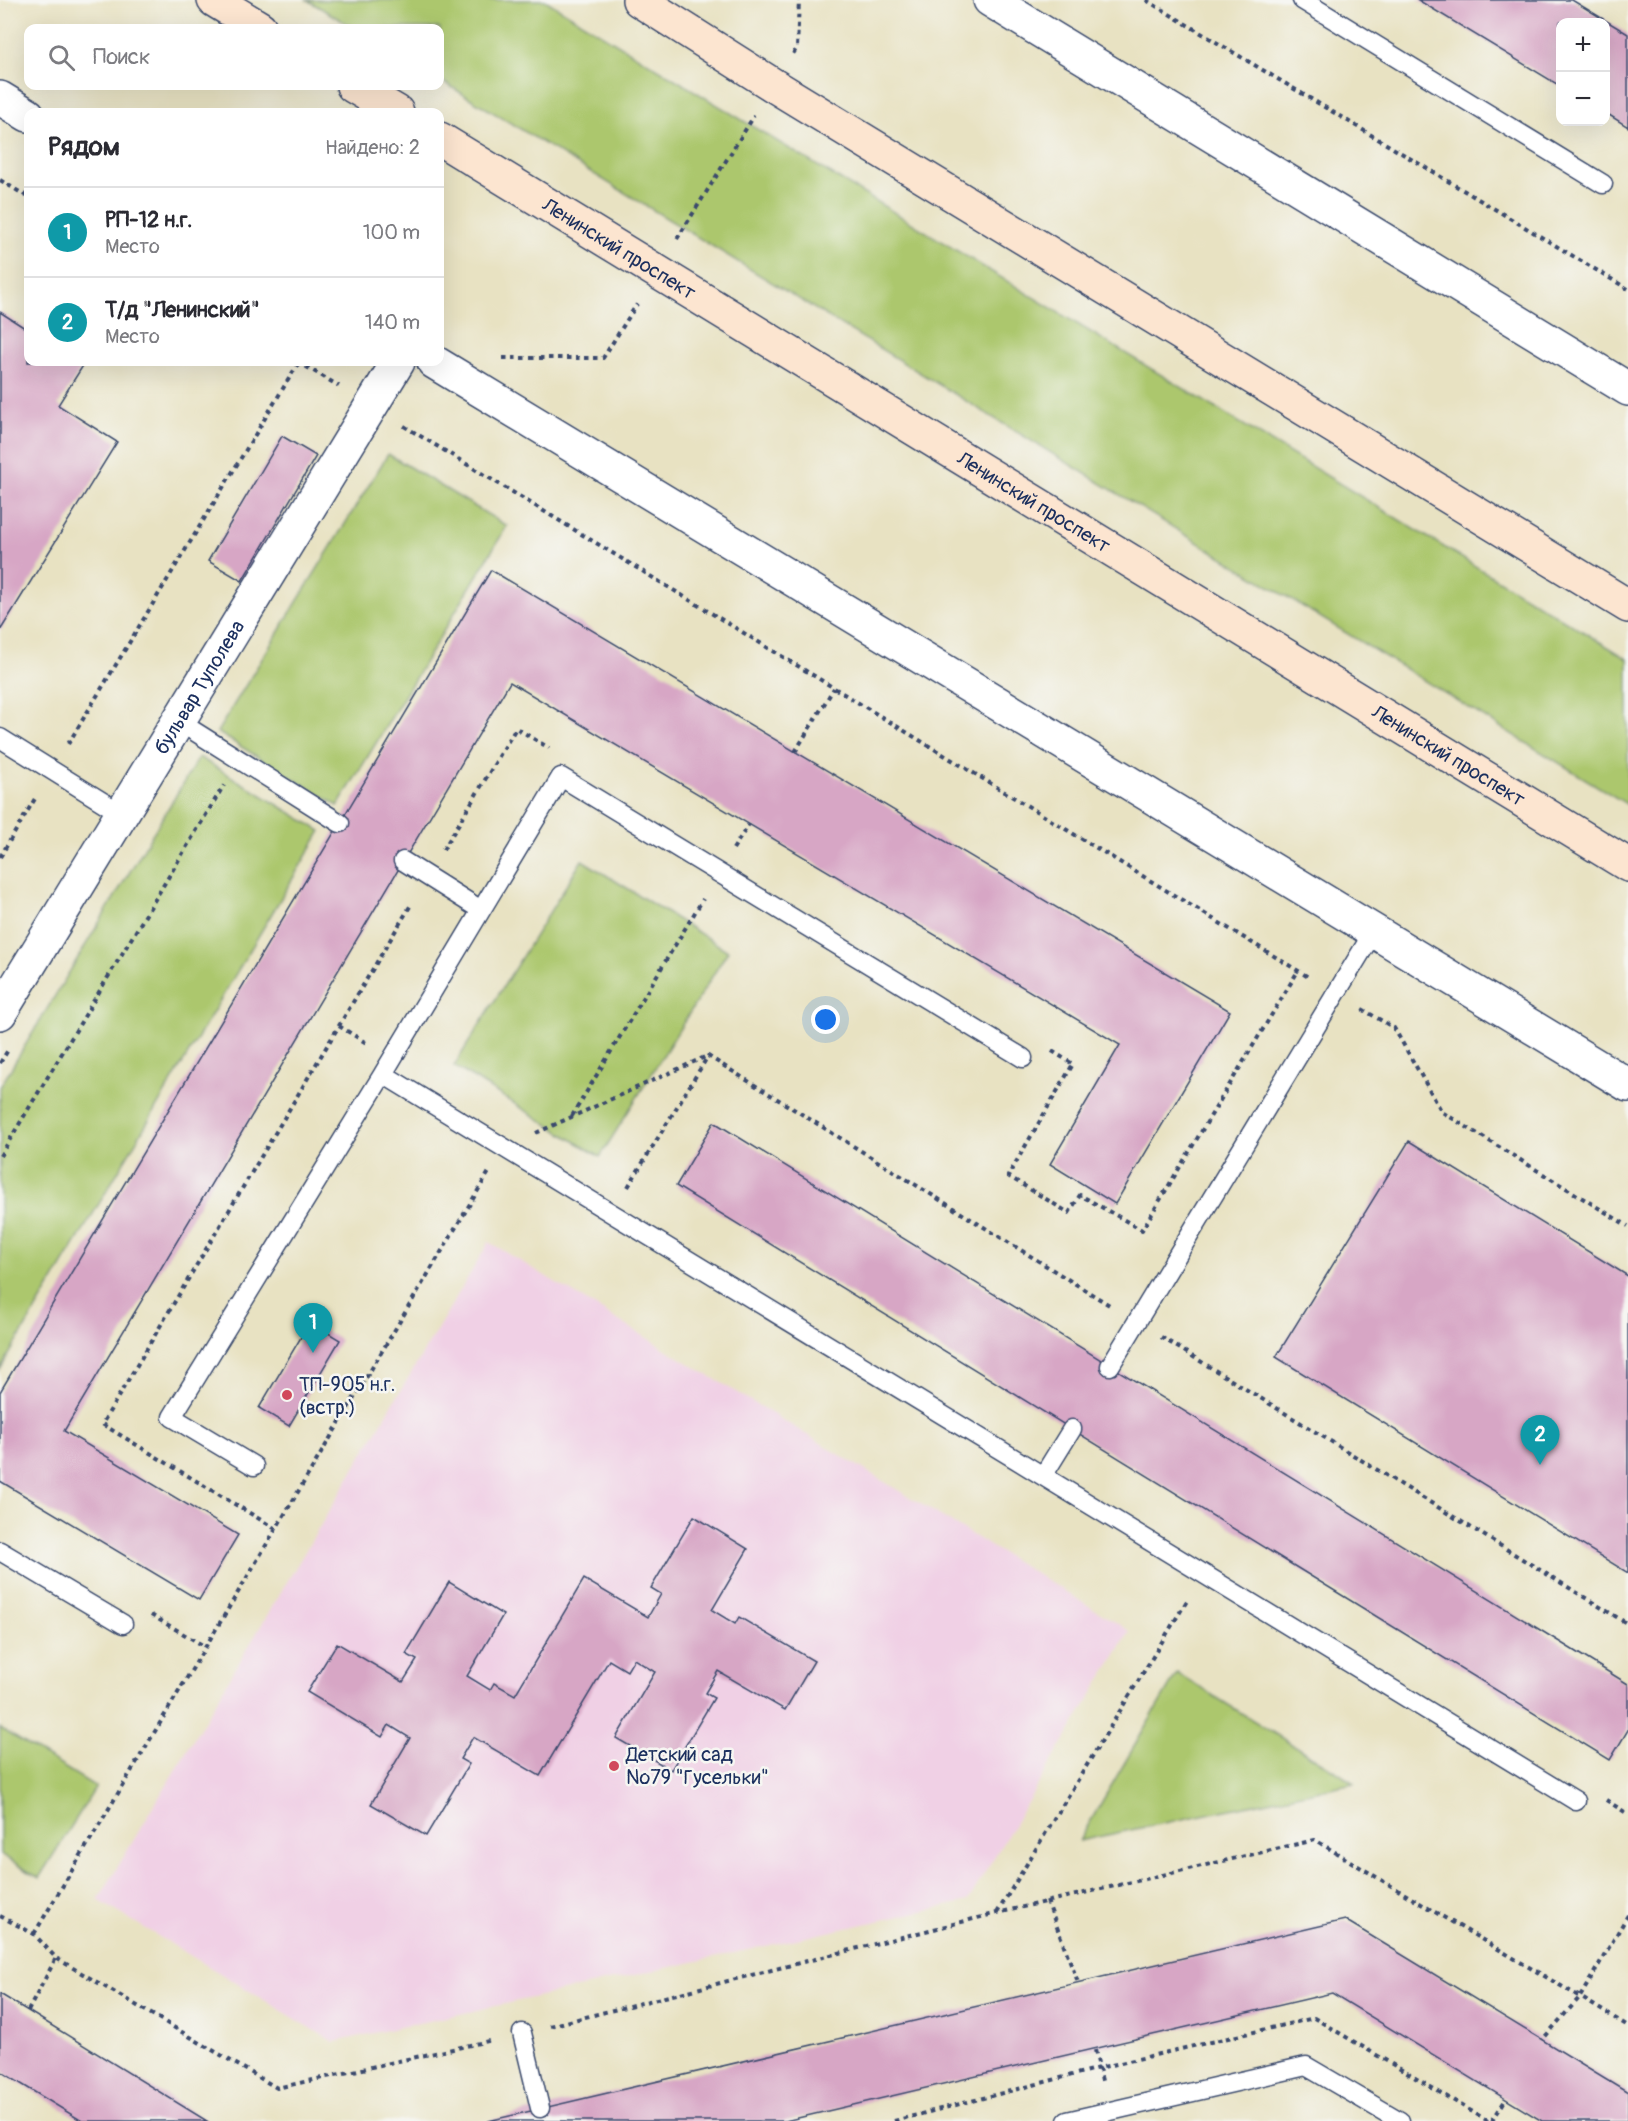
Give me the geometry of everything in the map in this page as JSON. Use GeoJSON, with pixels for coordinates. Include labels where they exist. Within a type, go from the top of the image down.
{"type":"FeatureCollection","features":[{"type":"Feature","properties":{"kind":"main road"},"geometry":{"type":"LineString","coordinates":[[214,0],[253,24]]}},
{"type":"Feature","properties":{"kind":"main road"},"geometry":{"type":"LineString","coordinates":[[639,0],[793,98],[1628,606]]}},
{"type":"Feature","properties":{"kind":"main road"},"geometry":{"type":"LineString","coordinates":[[360,90],[390,108]]}},
{"type":"Feature","properties":{"kind":"main road","name":"Ленинский проспект"},"geometry":{"type":"LineString","coordinates":[[444,141],[1628,865]]}},
{"type":"Feature","properties":{"kind":"street"},"geometry":{"type":"LineString","coordinates":[[990,0],[1628,388]]}},
{"type":"Feature","properties":{"kind":"street"},"geometry":{"type":"LineString","coordinates":[[0,98],[24,113]]}},
{"type":"Feature","properties":{"kind":"street","name":"бульвар Туполева"},"geometry":{"type":"LineString","coordinates":[[0,1012],[396,366]]}},
{"type":"Feature","properties":{"kind":"street"},"geometry":{"type":"LineString","coordinates":[[441,366],[1628,1085]]}},
{"type":"Feature","properties":{"kind":"lane"},"geometry":{"type":"LineString","coordinates":[[1302,0],[1603,184]]}},
{"type":"Feature","properties":{"kind":"lane"},"geometry":{"type":"LineString","coordinates":[[178,721],[340,823]]}},
{"type":"Feature","properties":{"kind":"lane"},"geometry":{"type":"LineString","coordinates":[[0,738],[122,814]]}},
{"type":"Feature","properties":{"kind":"lane"},"geometry":{"type":"LineString","coordinates":[[254,1466],[172,1417],[383,1074],[561,777],[1023,1058]]}},
{"type":"Feature","properties":{"kind":"lane"},"geometry":{"type":"LineString","coordinates":[[404,861],[481,910]]}},
{"type":"Feature","properties":{"kind":"lane"},"geometry":{"type":"LineString","coordinates":[[1110,1366],[1374,931]]}},
{"type":"Feature","properties":{"kind":"lane"},"geometry":{"type":"LineString","coordinates":[[383,1074],[1576,1801]]}},
{"type":"Feature","properties":{"kind":"lane"},"geometry":{"type":"LineString","coordinates":[[1043,1476],[1072,1429]]}},
{"type":"Feature","properties":{"kind":"lane"},"geometry":{"type":"LineString","coordinates":[[0,1551],[123,1624]]}},
{"type":"Feature","properties":{"kind":"lane"},"geometry":{"type":"LineString","coordinates":[[522,2033],[540,2108]]}},
{"type":"Feature","properties":{"kind":"lane"},"geometry":{"type":"LineString","coordinates":[[1067,2121],[1306,2066],[1400,2121]]}},
{"type":"Feature","properties":{"kind":"path"},"geometry":{"type":"LineString","coordinates":[[1146,0],[1628,289]]}},
{"type":"Feature","properties":{"kind":"path"},"geometry":{"type":"LineString","coordinates":[[0,180],[24,195]]}},
{"type":"Feature","properties":{"kind":"path"},"geometry":{"type":"LineString","coordinates":[[0,857],[296,366]]}},
{"type":"Feature","properties":{"kind":"path"},"geometry":{"type":"LineString","coordinates":[[402,425],[1394,1028],[1442,1112],[1628,1226]]}},
{"type":"Feature","properties":{"kind":"path"},"geometry":{"type":"LineString","coordinates":[[795,752],[834,688]]}},
{"type":"Feature","properties":{"kind":"path"},"geometry":{"type":"LineString","coordinates":[[276,1529],[102,1424],[516,728],[556,752]]}},
{"type":"Feature","properties":{"kind":"path"},"geometry":{"type":"LineString","coordinates":[[0,1156],[226,781]]}},
{"type":"Feature","properties":{"kind":"path"},"geometry":{"type":"LineString","coordinates":[[572,1117],[749,824]]}},
{"type":"Feature","properties":{"kind":"path"},"geometry":{"type":"LineString","coordinates":[[1043,1046],[1073,1064],[1008,1176],[1069,1213],[1080,1195],[1142,1230],[1298,970]]}},
{"type":"Feature","properties":{"kind":"path"},"geometry":{"type":"LineString","coordinates":[[34,1934],[504,1147],[708,1056]]}},
{"type":"Feature","properties":{"kind":"path"},"geometry":{"type":"LineString","coordinates":[[708,1056],[1628,1624]]}},
{"type":"Feature","properties":{"kind":"path"},"geometry":{"type":"LineString","coordinates":[[612,1213],[708,1056]]}},
{"type":"Feature","properties":{"kind":"path"},"geometry":{"type":"LineString","coordinates":[[997,1913],[1203,1574]]}},
{"type":"Feature","properties":{"kind":"path"},"geometry":{"type":"LineString","coordinates":[[0,1916],[34,1934],[56,1958],[277,2088],[522,2033],[997,1913],[1315,1840],[1628,2026]]}},
{"type":"Feature","properties":{"kind":"path"},"geometry":{"type":"LineString","coordinates":[[1047,1901],[1077,1982]]}},
{"type":"Feature","properties":{"kind":"path"},"geometry":{"type":"LineString","coordinates":[[1542,2040],[1580,1997],[1628,1915]]}},
{"type":"Feature","properties":{"kind":"path"},"geometry":{"type":"LineString","coordinates":[[28,2011],[56,1958]]}},
{"type":"Feature","properties":{"kind":"path"},"geometry":{"type":"LineString","coordinates":[[1492,2121],[1506,2099]]}},
{"type":"Feature","properties":{"kind":"shaded area","name":"Детский сад №79 \"Гусельки\""},"geometry":{"type":"Polygon","coordinates":[[[489,1242],[1130,1631],[968,1901],[334,2042],[98,1900],[489,1242]]]}},
{"type":"Feature","properties":{"kind":"green space"},"geometry":{"type":"Polygon","coordinates":[[[307,0],[545,0],[1628,659],[1628,805],[444,82],[444,24],[347,24],[307,0]]]}},
{"type":"Feature","properties":{"kind":"green space"},"geometry":{"type":"Polygon","coordinates":[[[388,454],[507,526],[338,806],[217,732],[388,454]]]}},
{"type":"Feature","properties":{"kind":"green space"},"geometry":{"type":"Polygon","coordinates":[[[199,757],[321,831],[0,1370],[0,1087],[199,757]]]}},
{"type":"Feature","properties":{"kind":"green space"},"geometry":{"type":"Polygon","coordinates":[[[582,860],[728,951],[600,1157],[454,1066],[582,860]]]}},
{"type":"Feature","properties":{"kind":"green space"},"geometry":{"type":"Polygon","coordinates":[[[1177,1673],[1354,1783],[1079,1841],[1177,1673]]]}},
{"type":"Feature","properties":{"kind":"green space"},"geometry":{"type":"Polygon","coordinates":[[[0,1728],[96,1787],[39,1878],[0,1854],[0,1728]]]}},
{"type":"Feature","properties":{"kind":"building"},"geometry":{"type":"Polygon","coordinates":[[[1418,0],[1572,0],[1602,18],[1556,18],[1556,84],[1418,0]]]}},
{"type":"Feature","properties":{"kind":"building"},"geometry":{"type":"Polygon","coordinates":[[[1610,23],[1628,34],[1628,127],[1610,116],[1610,23]]]}},
{"type":"Feature","properties":{"kind":"building"},"geometry":{"type":"Polygon","coordinates":[[[0,312],[24,327],[24,366],[83,366],[58,405],[117,442],[0,631],[0,312]]]}},
{"type":"Feature","properties":{"kind":"building"},"geometry":{"type":"Polygon","coordinates":[[[282,436],[316,456],[242,581],[208,561],[282,436]]]}},
{"type":"Feature","properties":{"kind":"building"},"geometry":{"type":"Polygon","coordinates":[[[491,570],[1230,1011],[1115,1204],[1050,1164],[1120,1045],[510,682],[64,1431],[238,1535],[199,1600],[0,1481],[0,1392],[491,570]]]}},
{"type":"Feature","properties":{"kind":"building"},"geometry":{"type":"Polygon","coordinates":[[[714,1122],[1628,1684],[1628,1730],[1610,1760],[676,1186],[714,1122]]]}},
{"type":"Feature","properties":{"kind":"building"},"geometry":{"type":"Polygon","coordinates":[[[1409,1141],[1628,1276],[1628,1573],[1276,1357],[1409,1141]]]}},
{"type":"Feature","properties":{"kind":"building"},"geometry":{"type":"Polygon","coordinates":[[[310,1322],[340,1340],[289,1426],[259,1408],[310,1322]]]}},
{"type":"Feature","properties":{"kind":"building"},"geometry":{"type":"Polygon","coordinates":[[[694,1516],[748,1549],[712,1610],[735,1624],[739,1617],[814,1661],[785,1710],[718,1671],[705,1693],[714,1698],[671,1770],[616,1738],[655,1672],[634,1659],[627,1671],[609,1660],[540,1776],[473,1737],[460,1759],[469,1764],[426,1836],[371,1804],[410,1738],[389,1725],[382,1737],[307,1692],[337,1643],[403,1682],[417,1660],[406,1654],[449,1582],[503,1615],[467,1676],[490,1690],[494,1683],[515,1695],[584,1579],[648,1617],[661,1594],[651,1588],[694,1516]]]}},
{"type":"Feature","properties":{"kind":"building"},"geometry":{"type":"Polygon","coordinates":[[[1345,1920],[1628,2092],[1628,2121],[1542,2121],[1332,1993],[785,2121],[488,2121],[1345,1920]]]}},
{"type":"Feature","properties":{"kind":"building"},"geometry":{"type":"Polygon","coordinates":[[[0,1994],[207,2121],[82,2121],[0,2071],[0,1994]]]}},
{"type":"Feature","properties":{"kind":"place","name":"РП-12 н.г."},"geometry":{"type":"Point","coordinates":[313,1353]}},
{"type":"Feature","properties":{"kind":"place","name":"ТП-905 н.г. (встр.)"},"geometry":{"type":"Point","coordinates":[287,1395]}},
{"type":"Feature","properties":{"kind":"place","name":"Т/д \"Ленинский\""},"geometry":{"type":"Point","coordinates":[1540,1465]}},
{"type":"Feature","properties":{"kind":"place","name":"Детский сад №79 \"Гусельки\""},"geometry":{"type":"Point","coordinates":[614,1766]}}]}
